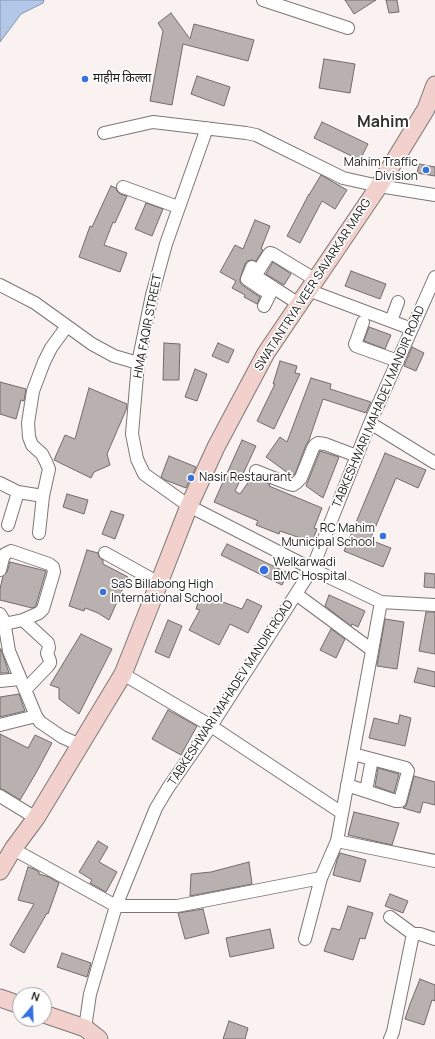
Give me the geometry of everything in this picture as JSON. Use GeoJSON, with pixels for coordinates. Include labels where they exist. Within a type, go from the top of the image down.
{"type":"FeatureCollection","features":[{"type":"Feature","properties":{"kind":"street"},"geometry":{"type":"LineString","coordinates":[[263,0],[300,6],[348,28]]}},
{"type":"Feature","properties":{"kind":"street","name":"SWATANTRYA VEER SAVARKAR MARG"},"geometry":{"type":"LineString","coordinates":[[4,861],[36,818],[123,674],[189,506],[216,448],[266,353],[379,186],[426,109],[435,85]]}},
{"type":"Feature","properties":{"kind":"street"},"geometry":{"type":"LineString","coordinates":[[104,133],[153,122],[246,133],[256,135],[343,178],[379,186],[435,195]]}},
{"type":"Feature","properties":{"kind":"street","name":"HMA FAQIR STREET"},"geometry":{"type":"LineString","coordinates":[[207,128],[178,206],[152,295],[138,363],[132,434],[137,459],[144,474],[189,506],[312,569],[381,602]]}},
{"type":"Feature","properties":{"kind":"street"},"geometry":{"type":"LineString","coordinates":[[123,187],[178,206]]}},
{"type":"Feature","properties":{"kind":"street"},"geometry":{"type":"LineString","coordinates":[[252,267],[247,280],[270,294],[305,296],[391,321],[412,329]]}},
{"type":"Feature","properties":{"kind":"street","name":"TABKESHWARI MAHADEV MANDIR ROAD"},"geometry":{"type":"LineString","coordinates":[[85,1028],[90,994],[116,906],[156,808],[211,726],[312,569],[370,423],[435,277]]}},
{"type":"Feature","properties":{"kind":"street"},"geometry":{"type":"LineString","coordinates":[[0,285],[35,303],[92,344],[114,356],[138,363]]}},
{"type":"Feature","properties":{"kind":"street"},"geometry":{"type":"LineString","coordinates":[[264,306],[270,294]]}},
{"type":"Feature","properties":{"kind":"street"},"geometry":{"type":"LineString","coordinates":[[391,321],[398,302]]}},
{"type":"Feature","properties":{"kind":"street"},"geometry":{"type":"LineString","coordinates":[[363,322],[355,344],[356,346],[398,361]]}},
{"type":"Feature","properties":{"kind":"street"},"geometry":{"type":"LineString","coordinates":[[39,533],[43,496],[49,469],[42,454],[32,445],[29,437],[28,423],[33,391],[44,362],[51,348],[67,326]]}},
{"type":"Feature","properties":{"kind":"street"},"geometry":{"type":"LineString","coordinates":[[370,423],[435,463]]}},
{"type":"Feature","properties":{"kind":"street"},"geometry":{"type":"LineString","coordinates":[[256,471],[293,485],[301,478],[313,448],[318,443],[325,444],[357,456]]}},
{"type":"Feature","properties":{"kind":"street"},"geometry":{"type":"LineString","coordinates":[[0,483],[18,492],[43,496]]}},
{"type":"Feature","properties":{"kind":"street"},"geometry":{"type":"LineString","coordinates":[[8,525],[18,492]]}},
{"type":"Feature","properties":{"kind":"street"},"geometry":{"type":"LineString","coordinates":[[0,570],[5,554],[11,551],[49,564],[53,567],[54,572],[43,609],[39,613],[23,620],[2,622],[3,640],[40,722],[80,745]]}},
{"type":"Feature","properties":{"kind":"street"},"geometry":{"type":"LineString","coordinates":[[105,553],[159,583]]}},
{"type":"Feature","properties":{"kind":"street"},"geometry":{"type":"LineString","coordinates":[[296,594],[372,650]]}},
{"type":"Feature","properties":{"kind":"street"},"geometry":{"type":"LineString","coordinates":[[305,939],[321,878],[337,841],[381,602],[435,606]]}},
{"type":"Feature","properties":{"kind":"street"},"geometry":{"type":"LineString","coordinates":[[0,681],[22,684],[50,663],[47,654],[50,648],[48,643],[23,620]]}},
{"type":"Feature","properties":{"kind":"street"},"geometry":{"type":"LineString","coordinates":[[123,674],[211,726],[342,813]]}},
{"type":"Feature","properties":{"kind":"street"},"geometry":{"type":"LineString","coordinates":[[0,724],[36,716]]}},
{"type":"Feature","properties":{"kind":"street"},"geometry":{"type":"LineString","coordinates":[[347,786],[400,801],[408,771],[406,768],[353,754]]}},
{"type":"Feature","properties":{"kind":"street"},"geometry":{"type":"LineString","coordinates":[[366,791],[372,759]]}},
{"type":"Feature","properties":{"kind":"street"},"geometry":{"type":"LineString","coordinates":[[0,796],[36,818]]}},
{"type":"Feature","properties":{"kind":"street"},"geometry":{"type":"LineString","coordinates":[[337,841],[435,861]]}},
{"type":"Feature","properties":{"kind":"street"},"geometry":{"type":"LineString","coordinates":[[4,861],[116,906],[177,906],[321,878]]}},
{"type":"Feature","properties":{"kind":"street"},"geometry":{"type":"LineString","coordinates":[[390,918],[413,934],[420,934],[435,938]]}},
{"type":"Feature","properties":{"kind":"street"},"geometry":{"type":"LineString","coordinates":[[390,1039],[393,1032],[413,934]]}},
{"type":"Feature","properties":{"kind":"street"},"geometry":{"type":"LineString","coordinates":[[0,998],[12,1002]]}},
{"type":"Feature","properties":{"kind":"street"},"geometry":{"type":"LineString","coordinates":[[52,1017],[85,1028],[99,1039]]}},
{"type":"Feature","properties":{"kind":"water"},"geometry":{"type":"Polygon","coordinates":[[[0,0],[44,0],[43,3],[21,14],[0,42],[0,0]]]}},
{"type":"Feature","properties":{"kind":"building"},"geometry":{"type":"Polygon","coordinates":[[[345,0],[376,0],[354,14],[345,0]]]}},
{"type":"Feature","properties":{"kind":"building"},"geometry":{"type":"Polygon","coordinates":[[[386,0],[397,0],[399,12],[389,13],[386,0]]]}},
{"type":"Feature","properties":{"kind":"building"},"geometry":{"type":"Polygon","coordinates":[[[171,13],[190,39],[194,24],[254,40],[248,61],[183,44],[172,105],[150,101],[163,31],[158,23],[171,13]]]}},
{"type":"Feature","properties":{"kind":"building"},"geometry":{"type":"Polygon","coordinates":[[[324,59],[355,64],[350,93],[319,88],[324,59]]]}},
{"type":"Feature","properties":{"kind":"building"},"geometry":{"type":"Polygon","coordinates":[[[197,76],[230,87],[224,106],[191,94],[197,76]]]}},
{"type":"Feature","properties":{"kind":"building"},"geometry":{"type":"Polygon","coordinates":[[[322,122],[368,144],[360,160],[314,138],[322,122]]]}},
{"type":"Feature","properties":{"kind":"building","name":"Mahim Traffic Division"},"geometry":{"type":"Polygon","coordinates":[[[419,164],[435,167],[435,176],[417,173],[419,164]]]}},
{"type":"Feature","properties":{"kind":"building"},"geometry":{"type":"Polygon","coordinates":[[[321,175],[347,190],[335,209],[322,201],[300,243],[287,236],[309,194],[321,175]]]}},
{"type":"Feature","properties":{"kind":"building"},"geometry":{"type":"Polygon","coordinates":[[[111,186],[116,188],[120,194],[127,196],[115,223],[113,222],[104,245],[127,253],[120,272],[79,257],[90,226],[92,227],[111,186]]]}},
{"type":"Feature","properties":{"kind":"building"},"geometry":{"type":"Polygon","coordinates":[[[146,203],[163,209],[152,236],[135,229],[146,203]]]}},
{"type":"Feature","properties":{"kind":"building"},"geometry":{"type":"Polygon","coordinates":[[[255,220],[270,226],[261,249],[263,250],[256,261],[247,261],[240,282],[260,297],[257,304],[232,288],[236,281],[220,272],[235,245],[243,249],[255,220]]]}},
{"type":"Feature","properties":{"kind":"building"},"geometry":{"type":"Polygon","coordinates":[[[273,262],[291,274],[284,285],[266,274],[273,262]]]}},
{"type":"Feature","properties":{"kind":"building"},"geometry":{"type":"Polygon","coordinates":[[[351,271],[386,284],[380,299],[345,286],[351,271]]]}},
{"type":"Feature","properties":{"kind":"building"},"geometry":{"type":"Polygon","coordinates":[[[369,327],[391,335],[385,349],[364,341],[369,327]]]}},
{"type":"Feature","properties":{"kind":"building"},"geometry":{"type":"Polygon","coordinates":[[[164,343],[180,344],[179,380],[163,380],[164,343]]]}},
{"type":"Feature","properties":{"kind":"building"},"geometry":{"type":"Polygon","coordinates":[[[218,343],[234,350],[228,363],[212,356],[218,343]]]}},
{"type":"Feature","properties":{"kind":"building"},"geometry":{"type":"Polygon","coordinates":[[[412,347],[424,353],[416,371],[404,366],[412,347]]]}},
{"type":"Feature","properties":{"kind":"building"},"geometry":{"type":"Polygon","coordinates":[[[280,361],[297,366],[295,373],[300,374],[274,429],[257,421],[275,384],[273,384],[280,361]]]}},
{"type":"Feature","properties":{"kind":"building"},"geometry":{"type":"Polygon","coordinates":[[[195,369],[207,374],[197,401],[185,397],[195,369]]]}},
{"type":"Feature","properties":{"kind":"building"},"geometry":{"type":"Polygon","coordinates":[[[311,378],[331,384],[330,389],[371,402],[366,413],[323,399],[309,440],[295,474],[292,476],[266,457],[280,437],[287,442],[311,378]]]}},
{"type":"Feature","properties":{"kind":"building"},"geometry":{"type":"Polygon","coordinates":[[[0,382],[26,389],[24,401],[21,400],[16,419],[0,414],[0,382]]]}},
{"type":"Feature","properties":{"kind":"building"},"geometry":{"type":"Polygon","coordinates":[[[89,388],[127,404],[126,410],[107,454],[110,465],[94,472],[91,478],[54,460],[65,435],[75,439],[89,388]]]}},
{"type":"Feature","properties":{"kind":"building"},"geometry":{"type":"Polygon","coordinates":[[[242,440],[256,446],[235,491],[240,494],[252,477],[270,484],[269,486],[322,508],[314,528],[317,529],[312,542],[280,531],[279,534],[256,525],[258,521],[214,502],[242,440]]]}},
{"type":"Feature","properties":{"kind":"building"},"geometry":{"type":"Polygon","coordinates":[[[320,451],[339,457],[323,498],[306,486],[320,451]]]}},
{"type":"Feature","properties":{"kind":"building"},"geometry":{"type":"Polygon","coordinates":[[[385,453],[426,470],[418,488],[396,478],[370,540],[391,548],[383,567],[344,551],[385,453]]]}},
{"type":"Feature","properties":{"kind":"building"},"geometry":{"type":"Polygon","coordinates":[[[169,456],[196,467],[186,488],[161,477],[169,456]]]}},
{"type":"Feature","properties":{"kind":"building"},"geometry":{"type":"Polygon","coordinates":[[[67,494],[88,500],[84,514],[63,507],[67,494]]]}},
{"type":"Feature","properties":{"kind":"building"},"geometry":{"type":"Polygon","coordinates":[[[111,511],[124,515],[115,539],[102,534],[111,511]]]}},
{"type":"Feature","properties":{"kind":"building"},"geometry":{"type":"Polygon","coordinates":[[[227,544],[288,573],[282,585],[221,555],[227,544]]]}},
{"type":"Feature","properties":{"kind":"building","name":"SaS Billabong High International School"},"geometry":{"type":"Polygon","coordinates":[[[87,550],[98,553],[99,557],[103,560],[103,564],[128,577],[109,620],[98,613],[85,608],[84,611],[69,606],[87,550]]]}},
{"type":"Feature","properties":{"kind":"building"},"geometry":{"type":"Polygon","coordinates":[[[10,562],[46,571],[35,607],[32,608],[0,600],[0,589],[3,576],[7,572],[10,562]]]}},
{"type":"Feature","properties":{"kind":"building"},"geometry":{"type":"Polygon","coordinates":[[[425,573],[435,574],[435,588],[424,587],[425,573]]]}},
{"type":"Feature","properties":{"kind":"building"},"geometry":{"type":"Polygon","coordinates":[[[201,594],[242,609],[247,599],[262,606],[248,633],[230,624],[219,645],[189,630],[200,610],[196,609],[201,594]]]}},
{"type":"Feature","properties":{"kind":"building"},"geometry":{"type":"Polygon","coordinates":[[[329,595],[365,611],[358,627],[352,624],[351,626],[325,606],[329,595]]]}},
{"type":"Feature","properties":{"kind":"building"},"geometry":{"type":"Polygon","coordinates":[[[426,612],[435,612],[435,654],[419,651],[426,612]]]}},
{"type":"Feature","properties":{"kind":"building"},"geometry":{"type":"Polygon","coordinates":[[[385,619],[404,622],[397,669],[377,666],[385,619]]]}},
{"type":"Feature","properties":{"kind":"building"},"geometry":{"type":"Polygon","coordinates":[[[168,620],[182,626],[169,658],[155,652],[168,620]]]}},
{"type":"Feature","properties":{"kind":"building"},"geometry":{"type":"Polygon","coordinates":[[[331,629],[345,639],[336,658],[320,650],[331,629]]]}},
{"type":"Feature","properties":{"kind":"building"},"geometry":{"type":"Polygon","coordinates":[[[81,634],[112,649],[79,714],[59,699],[59,688],[50,685],[81,634]]]}},
{"type":"Feature","properties":{"kind":"building"},"geometry":{"type":"Polygon","coordinates":[[[1,649],[9,673],[0,673],[1,649]]]}},
{"type":"Feature","properties":{"kind":"building"},"geometry":{"type":"Polygon","coordinates":[[[418,668],[435,672],[435,687],[414,682],[418,668]]]}},
{"type":"Feature","properties":{"kind":"building"},"geometry":{"type":"Polygon","coordinates":[[[19,694],[25,711],[0,717],[0,697],[19,694]]]}},
{"type":"Feature","properties":{"kind":"building"},"geometry":{"type":"Polygon","coordinates":[[[168,710],[197,726],[181,755],[152,739],[168,710]]]}},
{"type":"Feature","properties":{"kind":"building"},"geometry":{"type":"Polygon","coordinates":[[[400,715],[411,718],[405,746],[369,738],[374,718],[398,724],[400,715]]]}},
{"type":"Feature","properties":{"kind":"building"},"geometry":{"type":"Polygon","coordinates":[[[0,734],[28,748],[35,735],[52,743],[20,800],[0,789],[0,734]]]}},
{"type":"Feature","properties":{"kind":"building"},"geometry":{"type":"Polygon","coordinates":[[[378,768],[399,774],[394,793],[375,786],[378,768]]]}},
{"type":"Feature","properties":{"kind":"building"},"geometry":{"type":"Polygon","coordinates":[[[414,776],[435,782],[435,805],[423,802],[420,813],[403,808],[406,806],[414,776]]]}},
{"type":"Feature","properties":{"kind":"building"},"geometry":{"type":"Polygon","coordinates":[[[354,812],[399,823],[392,845],[348,835],[354,812]]]}},
{"type":"Feature","properties":{"kind":"building"},"geometry":{"type":"Polygon","coordinates":[[[98,841],[108,847],[99,862],[117,872],[106,892],[90,883],[92,880],[79,872],[98,841]]]}},
{"type":"Feature","properties":{"kind":"building"},"geometry":{"type":"Polygon","coordinates":[[[340,853],[366,860],[360,882],[333,875],[340,853]]]}},
{"type":"Feature","properties":{"kind":"building"},"geometry":{"type":"Polygon","coordinates":[[[249,862],[252,884],[190,896],[191,874],[211,872],[249,862]]]}},
{"type":"Feature","properties":{"kind":"building"},"geometry":{"type":"Polygon","coordinates":[[[28,867],[59,883],[48,914],[47,913],[24,953],[10,945],[34,904],[18,900],[28,867]]]}},
{"type":"Feature","properties":{"kind":"building"},"geometry":{"type":"Polygon","coordinates":[[[390,894],[408,901],[403,913],[385,906],[390,894]]]}},
{"type":"Feature","properties":{"kind":"building"},"geometry":{"type":"Polygon","coordinates":[[[348,906],[373,913],[365,939],[360,938],[353,960],[324,951],[332,928],[340,930],[348,906]]]}},
{"type":"Feature","properties":{"kind":"building"},"geometry":{"type":"Polygon","coordinates":[[[203,909],[209,933],[185,939],[178,913],[203,909]]]}},
{"type":"Feature","properties":{"kind":"building"},"geometry":{"type":"Polygon","coordinates":[[[270,929],[274,948],[230,957],[226,938],[270,929]]]}},
{"type":"Feature","properties":{"kind":"building"},"geometry":{"type":"Polygon","coordinates":[[[62,953],[91,963],[87,977],[57,967],[62,953]]]}},
{"type":"Feature","properties":{"kind":"building"},"geometry":{"type":"Polygon","coordinates":[[[420,979],[435,985],[435,1001],[432,1000],[424,1025],[405,1019],[420,979]]]}},
{"type":"Feature","properties":{"kind":"building"},"geometry":{"type":"Polygon","coordinates":[[[229,1021],[248,1028],[245,1039],[223,1039],[229,1021]]]}},
{"type":"Feature","properties":{"kind":"place","name":"माहीम किल्ला"},"geometry":{"type":"Point","coordinates":[85,79]}},
{"type":"Feature","properties":{"kind":"place","name":"Mahim Traffic Division"},"geometry":{"type":"Point","coordinates":[426,170]}},
{"type":"Feature","properties":{"kind":"place","name":"Nasir Restaurant"},"geometry":{"type":"Point","coordinates":[191,478]}},
{"type":"Feature","properties":{"kind":"place","name":"RC Mahim Municipal School"},"geometry":{"type":"Point","coordinates":[383,536]}},
{"type":"Feature","properties":{"kind":"place","name":"Welkarwadi BMC Hospital"},"geometry":{"type":"Point","coordinates":[264,570]}},
{"type":"Feature","properties":{"kind":"place","name":"SaS Billabong High International School"},"geometry":{"type":"Point","coordinates":[103,592]}},
{"type":"Feature","properties":{"kind":"district","name":"Mahim"},"geometry":{"type":"Point","coordinates":[383,123]}}]}
